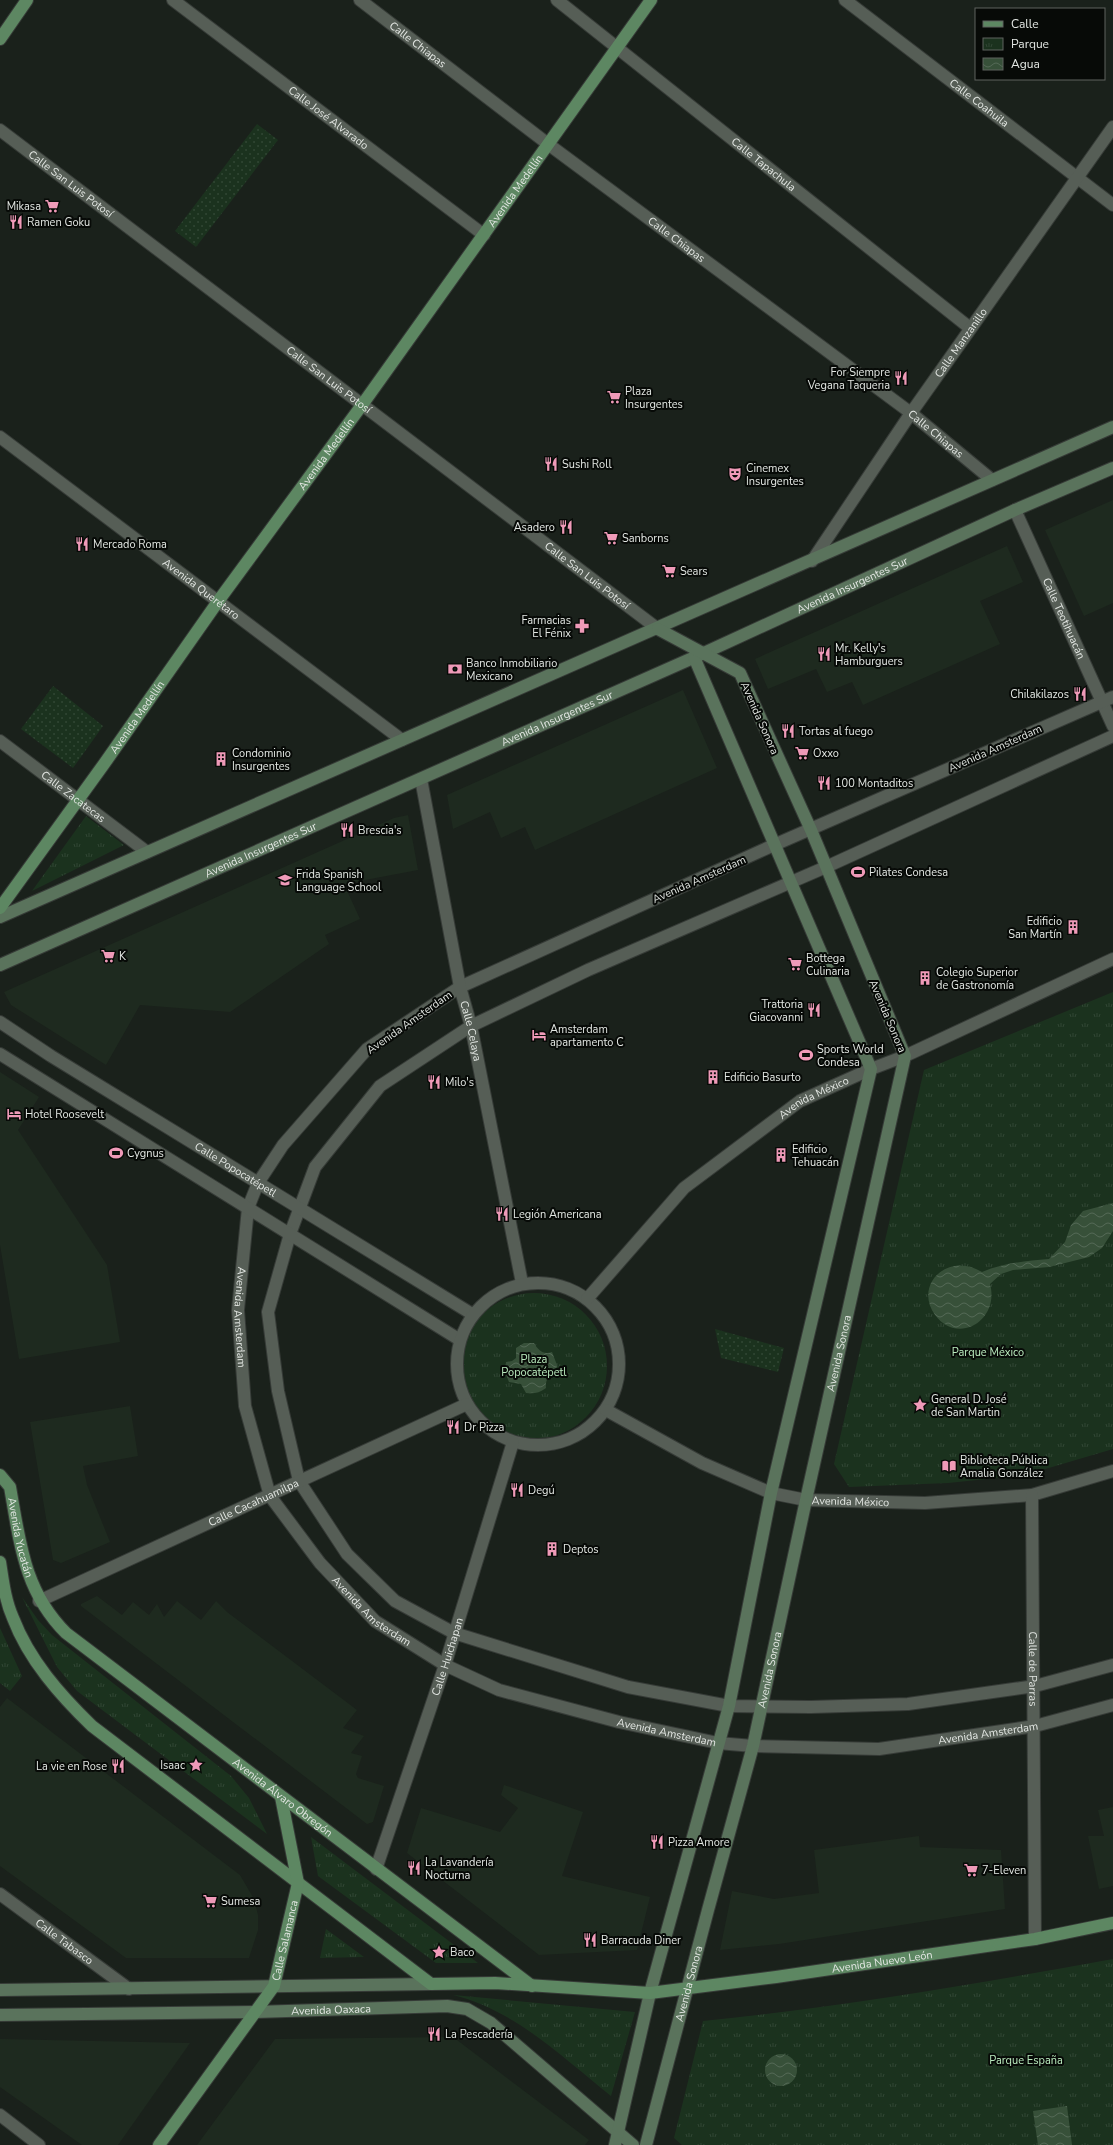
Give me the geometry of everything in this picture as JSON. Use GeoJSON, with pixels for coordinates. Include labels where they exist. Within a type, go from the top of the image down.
{"type":"FeatureCollection","features":[{"type":"Feature","properties":{"kind":"main road"},"geometry":{"type":"LineString","coordinates":[[0,39],[27,0]]}},
{"type":"Feature","properties":{"kind":"main road","name":"Avenida Medellín"},"geometry":{"type":"LineString","coordinates":[[0,908],[219,600],[362,405],[651,0]]}},
{"type":"Feature","properties":{"kind":"main road"},"geometry":{"type":"LineString","coordinates":[[0,917],[658,629],[1113,427]]}},
{"type":"Feature","properties":{"kind":"main road","name":"Avenida Insurgentes Sur"},"geometry":{"type":"LineString","coordinates":[[0,965],[699,655],[1015,510],[1113,468]]}},
{"type":"Feature","properties":{"kind":"main road","name":"Avenida Sonora"},"geometry":{"type":"LineString","coordinates":[[646,2145],[753,1746],[905,1056],[811,830],[740,672],[699,655],[658,629]]}},
{"type":"Feature","properties":{"kind":"main road"},"geometry":{"type":"LineString","coordinates":[[615,2145],[650,1993],[729,1706],[771,1493],[871,1069],[774,845],[699,655]]}},
{"type":"Feature","properties":{"kind":"main road","name":"Avenida Yucatán"},"geometry":{"type":"LineString","coordinates":[[0,1475],[10,1487],[26,1568],[40,1601]]}},
{"type":"Feature","properties":{"kind":"main road"},"geometry":{"type":"LineString","coordinates":[[0,1562],[9,1608],[28,1649],[50,1681],[71,1706],[92,1726],[431,1984]]}},
{"type":"Feature","properties":{"kind":"main road"},"geometry":{"type":"LineString","coordinates":[[0,1599],[9,1608]]}},
{"type":"Feature","properties":{"kind":"main road","name":"Avenida Álvaro Obregón"},"geometry":{"type":"LineString","coordinates":[[40,1601],[55,1623],[66,1633],[532,1986]]}},
{"type":"Feature","properties":{"kind":"main road","name":"Calle Salamanca"},"geometry":{"type":"LineString","coordinates":[[159,2145],[274,1986],[298,1883],[281,1797]]}},
{"type":"Feature","properties":{"kind":"main road","name":"Avenida Nuevo León"},"geometry":{"type":"LineString","coordinates":[[650,1993],[776,1977],[1035,1939],[1113,1923]]}},
{"type":"Feature","properties":{"kind":"main road"},"geometry":{"type":"LineString","coordinates":[[0,1990],[495,1983],[650,1993]]}},
{"type":"Feature","properties":{"kind":"main road","name":"Avenida Oaxaca"},"geometry":{"type":"LineString","coordinates":[[0,2015],[255,2012],[442,2006],[467,2008],[491,2023],[633,2145]]}},
{"type":"Feature","properties":{"kind":"street","name":"Calle José Alvarado"},"geometry":{"type":"LineString","coordinates":[[173,0],[484,235]]}},
{"type":"Feature","properties":{"kind":"street","name":"Calle Chiapas"},"geometry":{"type":"LineString","coordinates":[[360,0],[548,144],[911,413],[992,480]]}},
{"type":"Feature","properties":{"kind":"street","name":"Calle Tapachula"},"geometry":{"type":"LineString","coordinates":[[557,0],[970,328]]}},
{"type":"Feature","properties":{"kind":"street","name":"Calle Coahuila"},"geometry":{"type":"LineString","coordinates":[[845,0],[1113,205]]}},
{"type":"Feature","properties":{"kind":"street","name":"Calle Manzanillo"},"geometry":{"type":"LineString","coordinates":[[812,560],[970,328],[1113,127]]}},
{"type":"Feature","properties":{"kind":"street","name":"Calle San Luis Potosí"},"geometry":{"type":"LineString","coordinates":[[0,130],[658,629]]}},
{"type":"Feature","properties":{"kind":"street","name":"Avenida Querétaro"},"geometry":{"type":"LineString","coordinates":[[0,437],[219,600],[402,740]]}},
{"type":"Feature","properties":{"kind":"street","name":"Calle Teotihuacán"},"geometry":{"type":"LineString","coordinates":[[1015,510],[1107,699],[1113,726]]}},
{"type":"Feature","properties":{"kind":"street","name":"Avenida Amsterdam"},"geometry":{"type":"LineString","coordinates":[[1107,699],[774,845],[460,987],[367,1049],[283,1145],[258,1183],[248,1208],[238,1310],[244,1399],[270,1496],[320,1562],[375,1621],[445,1665],[499,1690],[619,1722],[718,1743],[753,1746],[879,1749],[1035,1726],[1113,1705]]}},
{"type":"Feature","properties":{"kind":"street","name":"Avenida Amsterdam"},"geometry":{"type":"LineString","coordinates":[[1113,736],[826,867],[588,970],[471,1026],[380,1086],[315,1167],[290,1234],[268,1312],[278,1391],[299,1481],[347,1554],[395,1601],[454,1633],[628,1687],[729,1706],[908,1704],[1035,1686],[1113,1665]]}},
{"type":"Feature","properties":{"kind":"street","name":"Calle Zacatecas"},"geometry":{"type":"LineString","coordinates":[[0,741],[147,852]]}},
{"type":"Feature","properties":{"kind":"street","name":"Calle Celaya"},"geometry":{"type":"LineString","coordinates":[[421,779],[460,987],[471,1026],[522,1283]]}},
{"type":"Feature","properties":{"kind":"street","name":"Avenida México"},"geometry":{"type":"LineString","coordinates":[[587,1299],[684,1188],[800,1101],[871,1069],[905,1056],[1113,959]]}},
{"type":"Feature","properties":{"kind":"street","name":"Calle Popocatépetl"},"geometry":{"type":"LineString","coordinates":[[0,1022],[472,1314]]}},
{"type":"Feature","properties":{"kind":"street"},"geometry":{"type":"LineString","coordinates":[[0,1054],[460,1340]]}},
{"type":"Feature","properties":{"kind":"street"},"geometry":{"type":"LineString","coordinates":[[545,1282],[567,1288],[587,1299],[605,1316],[616,1339],[620,1363],[616,1388],[606,1410],[588,1429],[565,1441],[539,1446],[513,1442],[495,1433],[479,1420],[467,1404],[458,1382],[456,1359],[460,1340],[472,1314],[486,1300],[498,1293],[522,1283],[545,1282]]}},
{"type":"Feature","properties":{"kind":"street","name":"Calle Cacahuamilpa"},"geometry":{"type":"LineString","coordinates":[[40,1601],[467,1404]]}},
{"type":"Feature","properties":{"kind":"street","name":"Avenida México"},"geometry":{"type":"LineString","coordinates":[[606,1410],[702,1464],[771,1493],[806,1500],[925,1503],[1032,1495],[1113,1472]]}},
{"type":"Feature","properties":{"kind":"street","name":"Calle Huichapan"},"geometry":{"type":"LineString","coordinates":[[376,1869],[445,1665],[513,1442]]}},
{"type":"Feature","properties":{"kind":"street","name":"Calle de Parras"},"geometry":{"type":"LineString","coordinates":[[1032,1495],[1035,1686],[1035,1939]]}},
{"type":"Feature","properties":{"kind":"street","name":"Calle Tabasco"},"geometry":{"type":"LineString","coordinates":[[0,1894],[129,1989]]}},
{"type":"Feature","properties":{"kind":"street"},"geometry":{"type":"LineString","coordinates":[[0,2115],[39,2145]]}},
{"type":"Feature","properties":{"kind":"shaded area"},"geometry":{"type":"Polygon","coordinates":[[[1113,500],[1113,603],[1084,616],[1045,530],[1113,500]]]}},
{"type":"Feature","properties":{"kind":"shaded area"},"geometry":{"type":"Polygon","coordinates":[[[1007,546],[1023,582],[980,601],[1000,644],[863,705],[852,682],[827,692],[816,669],[768,689],[755,659],[1007,546]]]}},
{"type":"Feature","properties":{"kind":"shaded area"},"geometry":{"type":"Polygon","coordinates":[[[683,690],[717,768],[535,850],[525,827],[501,838],[490,812],[453,829],[447,795],[683,690]]]}},
{"type":"Feature","properties":{"kind":"shaded area"},"geometry":{"type":"Polygon","coordinates":[[[408,815],[418,870],[344,884],[360,919],[325,935],[329,944],[230,1012],[140,1005],[106,1065],[11,1005],[4,992],[394,818],[408,815]]]}},
{"type":"Feature","properties":{"kind":"shaded area"},"geometry":{"type":"Polygon","coordinates":[[[0,1072],[39,1097],[18,1130],[107,1265],[120,1342],[19,1359],[0,1245],[0,1072]]]}},
{"type":"Feature","properties":{"kind":"shaded area"},"geometry":{"type":"Polygon","coordinates":[[[130,1406],[138,1456],[83,1466],[87,1485],[110,1542],[61,1563],[53,1560],[30,1422],[130,1406]]]}},
{"type":"Feature","properties":{"kind":"shaded area"},"geometry":{"type":"Polygon","coordinates":[[[97,1596],[122,1615],[133,1602],[149,1615],[157,1604],[164,1617],[177,1601],[201,1620],[216,1601],[227,1612],[357,1710],[343,1728],[364,1736],[351,1753],[362,1756],[356,1774],[358,1778],[384,1786],[373,1822],[367,1824],[81,1606],[81,1604],[97,1596]]]}},
{"type":"Feature","properties":{"kind":"shaded area"},"geometry":{"type":"Polygon","coordinates":[[[7,1698],[240,1875],[254,1899],[258,1915],[258,1930],[249,1958],[126,1958],[0,1866],[0,1707],[7,1698]]]}},
{"type":"Feature","properties":{"kind":"shaded area"},"geometry":{"type":"Polygon","coordinates":[[[504,1785],[583,1812],[562,1876],[650,1897],[637,1950],[539,1955],[407,1853],[421,1808],[500,1832],[518,1808],[501,1795],[504,1785]]]}},
{"type":"Feature","properties":{"kind":"shaded area"},"geometry":{"type":"Polygon","coordinates":[[[1113,1807],[1113,1886],[1099,1889],[1088,1836],[1104,1836],[1098,1810],[1113,1807]]]}},
{"type":"Feature","properties":{"kind":"shaded area"},"geometry":{"type":"Polygon","coordinates":[[[919,1836],[920,1847],[1001,1850],[1005,1909],[779,1944],[720,1950],[732,1891],[774,1899],[819,1893],[814,1850],[919,1836]]]}},
{"type":"Feature","properties":{"kind":"shaded area"},"geometry":{"type":"Polygon","coordinates":[[[453,2037],[589,2140],[585,2145],[197,2145],[275,2039],[453,2037]]]}},
{"type":"Feature","properties":{"kind":"shaded area"},"geometry":{"type":"Polygon","coordinates":[[[0,2039],[190,2043],[118,2145],[82,2145],[0,2087],[0,2039]]]}},
{"type":"Feature","properties":{"kind":"green space"},"geometry":{"type":"Polygon","coordinates":[[[257,124],[278,140],[196,247],[175,231],[257,124]]]}},
{"type":"Feature","properties":{"kind":"green space"},"geometry":{"type":"Polygon","coordinates":[[[53,686],[103,726],[73,768],[21,729],[53,686]]]}},
{"type":"Feature","properties":{"kind":"green space"},"geometry":{"type":"Polygon","coordinates":[[[86,816],[124,845],[32,891],[86,816]]]}},
{"type":"Feature","properties":{"kind":"green space","name":"Parque México"},"geometry":{"type":"Polygon","coordinates":[[[1113,992],[1113,1449],[1025,1475],[948,1483],[849,1487],[834,1464],[924,1070],[1113,992]]]}},
{"type":"Feature","properties":{"kind":"green space","name":"Plaza Popocatépetl"},"geometry":{"type":"Polygon","coordinates":[[[534,1293],[555,1296],[562,1299],[580,1310],[590,1320],[604,1345],[607,1366],[604,1387],[601,1394],[590,1412],[580,1422],[555,1436],[534,1439],[513,1436],[506,1433],[488,1422],[478,1412],[464,1387],[461,1366],[464,1345],[467,1338],[478,1320],[488,1310],[513,1296],[534,1293]]]}},
{"type":"Feature","properties":{"kind":"green space"},"geometry":{"type":"Polygon","coordinates":[[[715,1329],[784,1348],[778,1372],[721,1358],[715,1329]]]}},
{"type":"Feature","properties":{"kind":"green space"},"geometry":{"type":"Polygon","coordinates":[[[22,1597],[38,1620],[52,1635],[231,1776],[249,1798],[267,1834],[77,1691],[57,1667],[22,1597]]]}},
{"type":"Feature","properties":{"kind":"green space"},"geometry":{"type":"Polygon","coordinates":[[[0,1628],[22,1676],[10,1691],[0,1683],[0,1628]]]}},
{"type":"Feature","properties":{"kind":"green space"},"geometry":{"type":"Polygon","coordinates":[[[311,1837],[478,1963],[436,1963],[318,1876],[311,1837]]]}},
{"type":"Feature","properties":{"kind":"green space"},"geometry":{"type":"Polygon","coordinates":[[[326,1929],[364,1957],[320,1958],[326,1929]]]}},
{"type":"Feature","properties":{"kind":"green space","name":"Parque España"},"geometry":{"type":"Polygon","coordinates":[[[1113,1959],[1113,2145],[682,2145],[674,2138],[703,2021],[806,2009],[908,1994],[1113,1959]]]}},
{"type":"Feature","properties":{"kind":"green space"},"geometry":{"type":"Polygon","coordinates":[[[453,1995],[635,2012],[611,2096],[537,2036],[517,2023],[476,2002],[453,1995]]]}},
{"type":"Feature","properties":{"kind":"water"},"geometry":{"type":"Polygon","coordinates":[[[1113,1203],[1113,1231],[1102,1248],[1089,1257],[1049,1267],[1013,1270],[1001,1274],[990,1284],[991,1297],[989,1308],[983,1318],[975,1325],[965,1328],[955,1328],[944,1324],[935,1315],[929,1303],[928,1292],[932,1282],[938,1274],[947,1268],[958,1266],[970,1267],[982,1272],[1007,1264],[1049,1259],[1065,1242],[1071,1225],[1083,1211],[1113,1203]]]}},
{"type":"Feature","properties":{"kind":"water","name":"Plaza Popocatépetl"},"geometry":{"type":"Polygon","coordinates":[[[524,1343],[534,1343],[541,1351],[546,1353],[552,1352],[557,1365],[556,1372],[549,1376],[547,1380],[546,1388],[536,1393],[526,1393],[521,1384],[509,1382],[505,1372],[506,1362],[512,1361],[516,1358],[516,1348],[524,1343]]]}},
{"type":"Feature","properties":{"kind":"water"},"geometry":{"type":"Polygon","coordinates":[[[781,2054],[792,2059],[797,2070],[792,2081],[781,2086],[770,2081],[765,2070],[770,2059],[781,2054]]]}},
{"type":"Feature","properties":{"kind":"water"},"geometry":{"type":"Polygon","coordinates":[[[1067,2106],[1072,2145],[1038,2145],[1033,2111],[1067,2106]]]}},
{"type":"Feature","properties":{"kind":"place","name":"Mikasa"},"geometry":{"type":"Point","coordinates":[52,206]}},
{"type":"Feature","properties":{"kind":"place","name":"Ramen Goku"},"geometry":{"type":"Point","coordinates":[16,222]}},
{"type":"Feature","properties":{"kind":"place","name":"For Siempre Vegana Taqueria"},"geometry":{"type":"Point","coordinates":[901,378]}},
{"type":"Feature","properties":{"kind":"place","name":"Plaza Insurgentes"},"geometry":{"type":"Point","coordinates":[614,397]}},
{"type":"Feature","properties":{"kind":"place","name":"Sushi Roll"},"geometry":{"type":"Point","coordinates":[551,464]}},
{"type":"Feature","properties":{"kind":"place","name":"Cinemex Insurgentes"},"geometry":{"type":"Point","coordinates":[735,474]}},
{"type":"Feature","properties":{"kind":"place","name":"Asadero"},"geometry":{"type":"Point","coordinates":[566,527]}},
{"type":"Feature","properties":{"kind":"place","name":"Sanborns"},"geometry":{"type":"Point","coordinates":[611,538]}},
{"type":"Feature","properties":{"kind":"place","name":"Mercado Roma"},"geometry":{"type":"Point","coordinates":[82,544]}},
{"type":"Feature","properties":{"kind":"place","name":"Sears"},"geometry":{"type":"Point","coordinates":[669,571]}},
{"type":"Feature","properties":{"kind":"place","name":"Farmacias El Fénix"},"geometry":{"type":"Point","coordinates":[582,626]}},
{"type":"Feature","properties":{"kind":"place","name":"Mr. Kelly's Hamburguers"},"geometry":{"type":"Point","coordinates":[824,654]}},
{"type":"Feature","properties":{"kind":"place","name":"Banco Inmobiliario Mexicano"},"geometry":{"type":"Point","coordinates":[455,669]}},
{"type":"Feature","properties":{"kind":"place","name":"Chilakilazos"},"geometry":{"type":"Point","coordinates":[1080,694]}},
{"type":"Feature","properties":{"kind":"place","name":"Tortas al fuego"},"geometry":{"type":"Point","coordinates":[788,731]}},
{"type":"Feature","properties":{"kind":"place","name":"Oxxo"},"geometry":{"type":"Point","coordinates":[802,753]}},
{"type":"Feature","properties":{"kind":"place","name":"Condominio Insurgentes"},"geometry":{"type":"Point","coordinates":[221,759]}},
{"type":"Feature","properties":{"kind":"place","name":"100 Montaditos"},"geometry":{"type":"Point","coordinates":[824,783]}},
{"type":"Feature","properties":{"kind":"place","name":"Brescia's"},"geometry":{"type":"Point","coordinates":[347,830]}},
{"type":"Feature","properties":{"kind":"place","name":"Pilates Condesa"},"geometry":{"type":"Point","coordinates":[858,872]}},
{"type":"Feature","properties":{"kind":"place","name":"Frida Spanish Language School"},"geometry":{"type":"Point","coordinates":[285,880]}},
{"type":"Feature","properties":{"kind":"place","name":"Edificio San Martín"},"geometry":{"type":"Point","coordinates":[1073,927]}},
{"type":"Feature","properties":{"kind":"place","name":"K"},"geometry":{"type":"Point","coordinates":[108,956]}},
{"type":"Feature","properties":{"kind":"place","name":"Bottega Culinaria"},"geometry":{"type":"Point","coordinates":[795,964]}},
{"type":"Feature","properties":{"kind":"place","name":"Colegio Superior de Gastronomía"},"geometry":{"type":"Point","coordinates":[925,978]}},
{"type":"Feature","properties":{"kind":"place","name":"Trattoria Giacovanni"},"geometry":{"type":"Point","coordinates":[814,1010]}},
{"type":"Feature","properties":{"kind":"place","name":"Amsterdam apartamento C"},"geometry":{"type":"Point","coordinates":[539,1035]}},
{"type":"Feature","properties":{"kind":"place","name":"Sports World Condesa"},"geometry":{"type":"Point","coordinates":[806,1055]}},
{"type":"Feature","properties":{"kind":"place","name":"Edificio Basurto"},"geometry":{"type":"Point","coordinates":[713,1077]}},
{"type":"Feature","properties":{"kind":"place","name":"Milo's"},"geometry":{"type":"Point","coordinates":[434,1082]}},
{"type":"Feature","properties":{"kind":"place","name":"Hotel Roosevelt"},"geometry":{"type":"Point","coordinates":[14,1114]}},
{"type":"Feature","properties":{"kind":"place","name":"Cygnus"},"geometry":{"type":"Point","coordinates":[116,1153]}},
{"type":"Feature","properties":{"kind":"place","name":"Edificio Tehuacán"},"geometry":{"type":"Point","coordinates":[781,1155]}},
{"type":"Feature","properties":{"kind":"place","name":"Legión Americana"},"geometry":{"type":"Point","coordinates":[502,1214]}},
{"type":"Feature","properties":{"kind":"place","name":"General D. José de San Martin"},"geometry":{"type":"Point","coordinates":[920,1405]}},
{"type":"Feature","properties":{"kind":"place","name":"Dr Pizza"},"geometry":{"type":"Point","coordinates":[453,1427]}},
{"type":"Feature","properties":{"kind":"place","name":"Biblioteca Pública Amalia González"},"geometry":{"type":"Point","coordinates":[949,1466]}},
{"type":"Feature","properties":{"kind":"place","name":"Degú"},"geometry":{"type":"Point","coordinates":[517,1490]}},
{"type":"Feature","properties":{"kind":"place","name":"Deptos"},"geometry":{"type":"Point","coordinates":[552,1549]}},
{"type":"Feature","properties":{"kind":"place","name":"Isaac"},"geometry":{"type":"Point","coordinates":[196,1765]}},
{"type":"Feature","properties":{"kind":"place","name":"La vie en Rose"},"geometry":{"type":"Point","coordinates":[118,1766]}},
{"type":"Feature","properties":{"kind":"place","name":"Pizza Amore"},"geometry":{"type":"Point","coordinates":[657,1842]}},
{"type":"Feature","properties":{"kind":"place","name":"La Lavandería Nocturna"},"geometry":{"type":"Point","coordinates":[414,1868]}},
{"type":"Feature","properties":{"kind":"place","name":"7-Eleven"},"geometry":{"type":"Point","coordinates":[971,1870]}},
{"type":"Feature","properties":{"kind":"place","name":"Sumesa"},"geometry":{"type":"Point","coordinates":[210,1901]}},
{"type":"Feature","properties":{"kind":"place","name":"Barracuda Diner"},"geometry":{"type":"Point","coordinates":[590,1940]}},
{"type":"Feature","properties":{"kind":"place","name":"Baco"},"geometry":{"type":"Point","coordinates":[439,1952]}},
{"type":"Feature","properties":{"kind":"place","name":"La Pescadería"},"geometry":{"type":"Point","coordinates":[434,2034]}}]}
